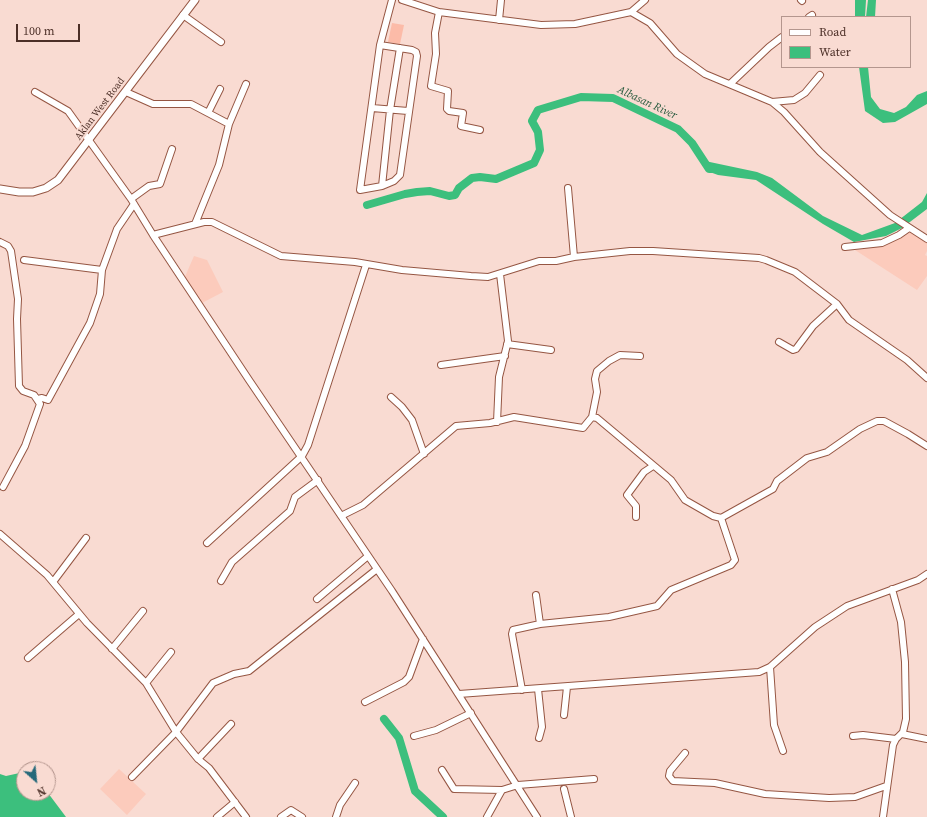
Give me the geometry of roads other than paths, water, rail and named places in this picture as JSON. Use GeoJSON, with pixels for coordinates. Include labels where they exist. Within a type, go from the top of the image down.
{"type":"FeatureCollection","features":[{"type":"Feature","properties":{"kind":"main road","name":"Aklan West Road"},"geometry":{"type":"LineString","coordinates":[[0,188],[9,191],[33,192],[53,184],[63,174],[89,141],[194,0]]}},
{"type":"Feature","properties":{"kind":"street"},"geometry":{"type":"LineString","coordinates":[[380,45],[412,50],[416,52],[417,56],[400,175],[394,181],[382,186],[360,190],[380,45],[392,0]]}},
{"type":"Feature","properties":{"kind":"street"},"geometry":{"type":"LineString","coordinates":[[402,0],[438,12],[499,20],[564,25],[632,12],[645,0]]}},
{"type":"Feature","properties":{"kind":"street"},"geometry":{"type":"LineString","coordinates":[[499,20],[501,0]]}},
{"type":"Feature","properties":{"kind":"street"},"geometry":{"type":"LineString","coordinates":[[438,12],[435,33],[436,54],[431,86],[448,91],[447,109],[449,111],[463,113],[461,126],[480,130]]}},
{"type":"Feature","properties":{"kind":"street"},"geometry":{"type":"LineString","coordinates":[[632,12],[650,22],[677,54],[705,74],[772,102],[784,112],[820,152],[890,216],[927,239]]}},
{"type":"Feature","properties":{"kind":"street"},"geometry":{"type":"LineString","coordinates":[[183,15],[222,42]]}},
{"type":"Feature","properties":{"kind":"street"},"geometry":{"type":"LineString","coordinates":[[730,84],[769,47],[781,38]]}},
{"type":"Feature","properties":{"kind":"street"},"geometry":{"type":"LineString","coordinates":[[382,186],[390,110],[400,48]]}},
{"type":"Feature","properties":{"kind":"street"},"geometry":{"type":"LineString","coordinates":[[772,102],[794,100],[805,93],[820,75]]}},
{"type":"Feature","properties":{"kind":"street"},"geometry":{"type":"LineString","coordinates":[[195,224],[220,165],[229,124],[246,84]]}},
{"type":"Feature","properties":{"kind":"street"},"geometry":{"type":"LineString","coordinates":[[208,113],[220,89]]}},
{"type":"Feature","properties":{"kind":"street"},"geometry":{"type":"LineString","coordinates":[[35,92],[68,111],[132,202],[424,639],[537,817]]}},
{"type":"Feature","properties":{"kind":"street"},"geometry":{"type":"LineString","coordinates":[[126,92],[153,104],[191,104],[229,124]]}},
{"type":"Feature","properties":{"kind":"street"},"geometry":{"type":"LineString","coordinates":[[372,108],[408,111]]}},
{"type":"Feature","properties":{"kind":"street"},"geometry":{"type":"LineString","coordinates":[[38,399],[42,398],[48,400],[90,323],[100,294],[102,270],[117,229],[132,202],[149,186],[160,184],[172,149]]}},
{"type":"Feature","properties":{"kind":"street"},"geometry":{"type":"LineString","coordinates":[[568,188],[574,257]]}},
{"type":"Feature","properties":{"kind":"street"},"geometry":{"type":"LineString","coordinates":[[153,235],[195,224],[212,222],[281,256],[431,274],[488,277],[539,261],[556,261],[574,257],[653,251],[759,258],[795,272],[837,304],[849,320],[907,360],[927,378]]}},
{"type":"Feature","properties":{"kind":"street"},"geometry":{"type":"LineString","coordinates":[[845,247],[882,243],[900,235],[909,228]]}},
{"type":"Feature","properties":{"kind":"street"},"geometry":{"type":"LineString","coordinates":[[0,242],[8,246],[11,251],[18,299],[17,319],[19,386],[23,391],[34,395],[40,404],[25,446],[3,487]]}},
{"type":"Feature","properties":{"kind":"street"},"geometry":{"type":"LineString","coordinates":[[24,260],[102,270]]}},
{"type":"Feature","properties":{"kind":"street"},"geometry":{"type":"LineString","coordinates":[[207,543],[302,456],[313,434],[366,265]]}},
{"type":"Feature","properties":{"kind":"street"},"geometry":{"type":"LineString","coordinates":[[497,422],[499,377],[505,356],[508,329],[500,274]]}},
{"type":"Feature","properties":{"kind":"street"},"geometry":{"type":"LineString","coordinates":[[779,342],[793,350],[796,350],[813,326],[837,304]]}},
{"type":"Feature","properties":{"kind":"street"},"geometry":{"type":"LineString","coordinates":[[507,344],[551,350]]}},
{"type":"Feature","properties":{"kind":"street"},"geometry":{"type":"LineString","coordinates":[[341,516],[363,505],[456,426],[497,422],[514,417],[583,428],[592,417],[597,392],[595,379],[597,372],[609,361],[620,355],[640,356]]}},
{"type":"Feature","properties":{"kind":"street"},"geometry":{"type":"LineString","coordinates":[[441,365],[505,356]]}},
{"type":"Feature","properties":{"kind":"street"},"geometry":{"type":"LineString","coordinates":[[391,397],[402,407],[412,420],[424,454]]}},
{"type":"Feature","properties":{"kind":"street"},"geometry":{"type":"LineString","coordinates":[[592,417],[597,418],[671,480],[685,500],[713,516],[721,518],[773,489],[777,481],[807,458],[827,452],[860,429],[877,421],[884,422],[908,434],[927,446]]}},
{"type":"Feature","properties":{"kind":"street"},"geometry":{"type":"LineString","coordinates":[[636,517],[636,506],[627,495],[644,472],[653,466]]}},
{"type":"Feature","properties":{"kind":"street"},"geometry":{"type":"LineString","coordinates":[[222,581],[232,562],[290,511],[295,497],[318,480]]}},
{"type":"Feature","properties":{"kind":"street"},"geometry":{"type":"LineString","coordinates":[[522,690],[512,631],[515,629],[540,624],[609,617],[651,608],[661,603],[671,590],[731,565],[735,560],[721,518]]}},
{"type":"Feature","properties":{"kind":"street"},"geometry":{"type":"LineString","coordinates":[[0,534],[53,582],[79,614],[146,683],[176,732],[198,759],[209,768],[246,817]]}},
{"type":"Feature","properties":{"kind":"street"},"geometry":{"type":"LineString","coordinates":[[53,582],[86,538]]}},
{"type":"Feature","properties":{"kind":"street"},"geometry":{"type":"LineString","coordinates":[[317,599],[368,556]]}},
{"type":"Feature","properties":{"kind":"street"},"geometry":{"type":"LineString","coordinates":[[132,777],[176,732],[213,683],[234,674],[249,671],[377,569]]}},
{"type":"Feature","properties":{"kind":"street"},"geometry":{"type":"LineString","coordinates":[[459,694],[752,673],[770,667],[815,627],[839,611],[858,601],[918,580],[927,574]]}},
{"type":"Feature","properties":{"kind":"street"},"geometry":{"type":"LineString","coordinates":[[883,817],[886,786],[892,751],[896,739],[902,734],[906,719],[905,662],[901,622],[892,589]]}},
{"type":"Feature","properties":{"kind":"street"},"geometry":{"type":"LineString","coordinates":[[536,595],[540,624]]}},
{"type":"Feature","properties":{"kind":"street"},"geometry":{"type":"LineString","coordinates":[[112,649],[143,611]]}},
{"type":"Feature","properties":{"kind":"street"},"geometry":{"type":"LineString","coordinates":[[28,658],[79,614]]}},
{"type":"Feature","properties":{"kind":"street"},"geometry":{"type":"LineString","coordinates":[[365,702],[404,682],[409,677],[424,639]]}},
{"type":"Feature","properties":{"kind":"street"},"geometry":{"type":"LineString","coordinates":[[146,683],[170,652]]}},
{"type":"Feature","properties":{"kind":"street"},"geometry":{"type":"LineString","coordinates":[[770,667],[774,725],[783,751]]}},
{"type":"Feature","properties":{"kind":"street"},"geometry":{"type":"LineString","coordinates":[[564,715],[567,687]]}},
{"type":"Feature","properties":{"kind":"street"},"geometry":{"type":"LineString","coordinates":[[538,689],[542,727],[539,738]]}},
{"type":"Feature","properties":{"kind":"street"},"geometry":{"type":"LineString","coordinates":[[414,736],[436,730],[472,713]]}},
{"type":"Feature","properties":{"kind":"street"},"geometry":{"type":"LineString","coordinates":[[198,759],[231,724]]}},
{"type":"Feature","properties":{"kind":"street"},"geometry":{"type":"LineString","coordinates":[[902,734],[927,738]]}},
{"type":"Feature","properties":{"kind":"street"},"geometry":{"type":"LineString","coordinates":[[853,736],[863,735],[896,739]]}},
{"type":"Feature","properties":{"kind":"street"},"geometry":{"type":"LineString","coordinates":[[685,754],[670,771],[669,776],[672,781],[715,783],[765,794],[829,798],[855,797],[886,786]]}},
{"type":"Feature","properties":{"kind":"street"},"geometry":{"type":"LineString","coordinates":[[442,770],[454,789],[502,790],[518,785],[594,779]]}},
{"type":"Feature","properties":{"kind":"street"},"geometry":{"type":"LineString","coordinates":[[336,817],[340,805],[355,783]]}},
{"type":"Feature","properties":{"kind":"street"},"geometry":{"type":"LineString","coordinates":[[564,789],[571,817]]}},
{"type":"Feature","properties":{"kind":"street"},"geometry":{"type":"LineString","coordinates":[[487,817],[502,790]]}},
{"type":"Feature","properties":{"kind":"street"},"geometry":{"type":"LineString","coordinates":[[217,817],[235,802]]}},
{"type":"Feature","properties":{"kind":"street"},"geometry":{"type":"LineString","coordinates":[[281,817],[291,810],[302,817]]}},
{"type":"Feature","properties":{"kind":"water"},"geometry":{"type":"Polygon","coordinates":[[[855,0],[866,0],[865,16],[855,16],[855,0]]]}},
{"type":"Feature","properties":{"kind":"water"},"geometry":{"type":"Polygon","coordinates":[[[868,0],[876,0],[875,16],[866,16],[868,0]]]}},
{"type":"Feature","properties":{"kind":"water"},"geometry":{"type":"Polygon","coordinates":[[[859,68],[868,68],[871,97],[880,109],[894,113],[906,107],[917,95],[927,91],[927,104],[895,122],[883,123],[865,111],[859,68]]]}},
{"type":"Feature","properties":{"kind":"water"},"geometry":{"type":"Polygon","coordinates":[[[705,161],[757,172],[772,178],[823,216],[862,235],[895,223],[922,202],[927,193],[927,209],[902,228],[886,236],[854,242],[823,224],[756,180],[718,175],[707,171],[705,161]]]}},
{"type":"Feature","properties":{"kind":"water"},"geometry":{"type":"Polygon","coordinates":[[[0,774],[6,776],[16,774],[16,801],[54,801],[66,817],[0,817],[0,774]]]}},
{"type":"Feature","properties":{"kind":"waterway","name":"Albasan River"},"geometry":{"type":"LineString","coordinates":[[367,205],[417,192],[430,191],[449,196],[455,195],[459,188],[472,178],[480,177],[496,179],[534,163],[540,150],[538,132],[532,121],[538,110],[581,97],[613,98],[678,129],[692,143],[709,169],[713,169]]}},
{"type":"Feature","properties":{"kind":"waterway"},"geometry":{"type":"LineString","coordinates":[[384,719],[399,738],[415,791],[443,817]]}}]}
